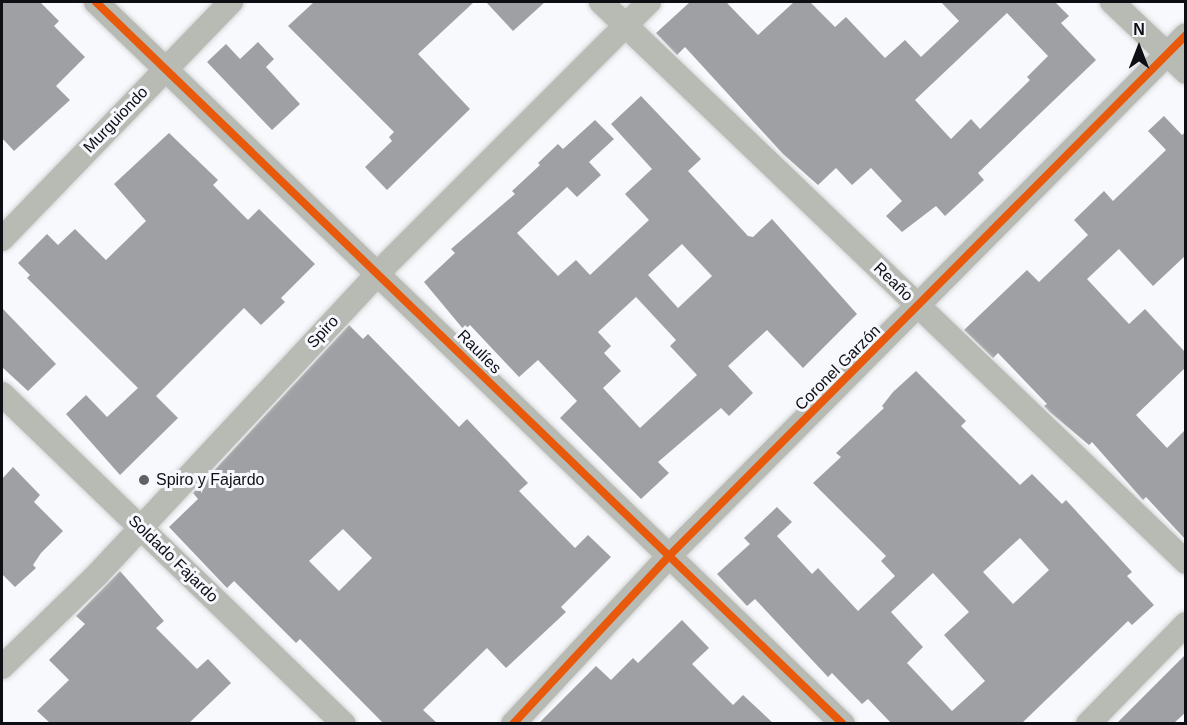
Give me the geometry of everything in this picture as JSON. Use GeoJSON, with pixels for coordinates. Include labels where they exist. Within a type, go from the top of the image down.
{"type":"FeatureCollection","features":[{"type":"Feature","properties":{"kind":"street","name":"Raulíes"},"geometry":{"type":"LineString","coordinates":[[96,2],[379,272],[668,557],[843,723]]}},
{"type":"Feature","properties":{"kind":"street","name":"Murguiondo"},"geometry":{"type":"LineString","coordinates":[[2,239],[231,2]]}},
{"type":"Feature","properties":{"kind":"street","name":"Reaño"},"geometry":{"type":"LineString","coordinates":[[601,2],[1185,562]]}},
{"type":"Feature","properties":{"kind":"street","name":"Spiro"},"geometry":{"type":"LineString","coordinates":[[2,667],[141,527],[379,272],[649,2]]}},
{"type":"Feature","properties":{"kind":"street"},"geometry":{"type":"LineString","coordinates":[[1112,2],[1185,72]]}},
{"type":"Feature","properties":{"kind":"street","name":"Coronel Garzón"},"geometry":{"type":"LineString","coordinates":[[513,723],[668,557],[1185,35]]}},
{"type":"Feature","properties":{"kind":"street","name":"Soldado Fajardo"},"geometry":{"type":"LineString","coordinates":[[2,394],[344,723]]}},
{"type":"Feature","properties":{"kind":"street"},"geometry":{"type":"LineString","coordinates":[[1088,723],[1185,624]]}},
{"type":"Feature","properties":{"kind":"building"},"geometry":{"type":"Polygon","coordinates":[[[2,2],[40,2],[59,21],[54,26],[85,57],[56,86],[70,100],[14,151],[2,138],[2,2]]]}},
{"type":"Feature","properties":{"kind":"building"},"geometry":{"type":"Polygon","coordinates":[[[314,2],[474,2],[418,54],[470,109],[387,190],[365,167],[392,141],[389,137],[394,132],[288,26],[314,2]]]}},
{"type":"Feature","properties":{"kind":"building"},"geometry":{"type":"Polygon","coordinates":[[[486,2],[545,2],[513,31],[486,2]]]}},
{"type":"Feature","properties":{"kind":"building"},"geometry":{"type":"Polygon","coordinates":[[[690,2],[726,2],[758,35],[794,2],[810,2],[835,27],[846,17],[885,58],[905,40],[921,57],[959,21],[941,2],[1055,2],[1069,16],[1061,23],[1096,60],[978,173],[984,180],[945,216],[936,206],[902,232],[886,216],[902,201],[871,168],[852,185],[836,168],[818,185],[783,154],[685,47],[677,55],[656,33],[690,2]],[[1007,13],[915,100],[951,139],[971,119],[980,129],[1030,80],[1027,77],[1048,56],[1007,13]]]}},
{"type":"Feature","properties":{"kind":"building"},"geometry":{"type":"Polygon","coordinates":[[[258,42],[274,59],[266,67],[300,104],[272,130],[207,62],[226,44],[240,59],[258,42]]]}},
{"type":"Feature","properties":{"kind":"building"},"geometry":{"type":"Polygon","coordinates":[[[641,96],[701,159],[688,171],[748,236],[753,237],[772,219],[857,314],[803,368],[767,330],[728,366],[753,393],[729,416],[721,408],[658,462],[669,473],[641,499],[560,418],[577,401],[538,360],[519,377],[470,325],[464,330],[424,282],[455,253],[451,249],[515,194],[512,191],[540,165],[538,163],[558,144],[563,149],[595,120],[614,139],[589,162],[601,175],[577,197],[567,187],[517,233],[558,276],[576,260],[590,275],[649,220],[625,194],[652,169],[611,124],[641,96]],[[682,244],[648,275],[678,308],[712,276],[682,244]],[[636,297],[598,332],[611,346],[604,353],[621,371],[603,388],[640,428],[697,375],[670,346],[676,340],[636,297]]]}},
{"type":"Feature","properties":{"kind":"building"},"geometry":{"type":"Polygon","coordinates":[[[1164,116],[1182,135],[1185,132],[1185,256],[1153,286],[1119,249],[1087,279],[1129,324],[1145,309],[1185,352],[1185,368],[1136,415],[1167,448],[1185,430],[1185,539],[1146,497],[1143,500],[1092,442],[1089,445],[1051,413],[1044,406],[1047,404],[998,353],[993,358],[964,330],[1027,270],[1039,282],[1088,235],[1074,220],[1104,191],[1113,201],[1166,150],[1148,131],[1164,116]]]}},
{"type":"Feature","properties":{"kind":"building"},"geometry":{"type":"Polygon","coordinates":[[[169,133],[218,180],[213,185],[248,220],[259,209],[315,264],[281,298],[285,302],[261,325],[244,308],[156,396],[178,418],[120,475],[66,414],[86,395],[107,417],[138,388],[27,278],[30,275],[18,263],[47,234],[58,245],[75,229],[106,260],[146,221],[114,184],[169,133]]]}},
{"type":"Feature","properties":{"kind":"building"},"geometry":{"type":"Polygon","coordinates":[[[2,308],[56,364],[28,391],[2,367],[2,308]]]}},
{"type":"Feature","properties":{"kind":"building"},"geometry":{"type":"Polygon","coordinates":[[[349,325],[363,339],[368,334],[459,427],[467,419],[528,483],[519,491],[575,548],[588,535],[611,557],[561,607],[566,612],[506,668],[487,648],[423,710],[437,723],[383,723],[300,639],[296,643],[234,581],[227,588],[169,527],[198,499],[193,493],[349,325]],[[343,529],[309,561],[339,591],[372,558],[343,529]]]}},
{"type":"Feature","properties":{"kind":"building"},"geometry":{"type":"Polygon","coordinates":[[[916,371],[966,421],[961,426],[1020,485],[1032,474],[1062,504],[1066,500],[1132,572],[1127,576],[1154,605],[1132,625],[1128,621],[1022,723],[891,723],[868,699],[862,704],[832,673],[828,677],[755,599],[747,606],[717,574],[750,544],[744,538],[777,507],[792,522],[777,536],[812,574],[818,568],[858,611],[895,576],[881,561],[886,556],[813,483],[841,457],[836,453],[884,408],[882,406],[893,392],[916,371]],[[1020,538],[983,572],[1013,604],[1049,570],[1020,538]],[[933,573],[891,612],[923,647],[907,663],[952,711],[985,681],[944,635],[969,612],[933,573]]]}},
{"type":"Feature","properties":{"kind":"building"},"geometry":{"type":"Polygon","coordinates":[[[13,467],[40,495],[34,502],[63,531],[41,553],[33,565],[36,568],[15,587],[2,574],[2,479],[13,467]]]}},
{"type":"Feature","properties":{"kind":"building"},"geometry":{"type":"Polygon","coordinates":[[[120,571],[164,621],[156,628],[197,669],[208,659],[231,683],[189,723],[50,723],[37,711],[69,680],[49,660],[85,624],[76,616],[120,571]]]}},
{"type":"Feature","properties":{"kind":"building"},"geometry":{"type":"Polygon","coordinates":[[[682,620],[709,648],[692,664],[733,705],[743,695],[773,723],[539,723],[596,666],[611,680],[633,658],[638,663],[682,620]]]}},
{"type":"Feature","properties":{"kind":"building"},"geometry":{"type":"Polygon","coordinates":[[[1185,655],[1185,713],[1174,723],[1117,723],[1185,655]]]}},
{"type":"Feature","properties":{"kind":"cycle path"},"geometry":{"type":"LineString","coordinates":[[96,2],[843,724]]}},
{"type":"Feature","properties":{"kind":"cycle path"},"geometry":{"type":"LineString","coordinates":[[513,724],[668,557],[1186,35]]}},
{"type":"Feature","properties":{"kind":"place","name":"Spiro y Fajardo"},"geometry":{"type":"Point","coordinates":[144,480]}}]}
